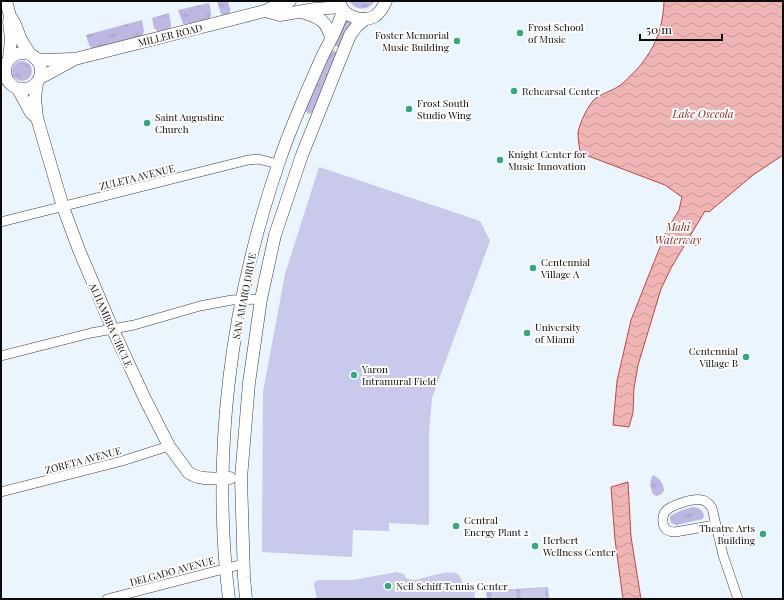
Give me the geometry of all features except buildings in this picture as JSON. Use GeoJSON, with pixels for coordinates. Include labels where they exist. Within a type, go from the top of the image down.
{"type":"FeatureCollection","features":[{"type":"Feature","properties":{"kind":"street"},"geometry":{"type":"LineString","coordinates":[[6,1],[10,16],[15,24],[21,40],[41,68],[38,81],[28,89],[9,86],[4,73],[11,40],[9,25],[10,16]]}},
{"type":"Feature","properties":{"kind":"street","name":"MILLER ROAD"},"geometry":{"type":"LineString","coordinates":[[33,57],[51,60],[75,59],[265,11],[277,4],[290,1]]}},
{"type":"Feature","properties":{"kind":"street","name":"SAN AMARO DRIVE"},"geometry":{"type":"LineString","coordinates":[[246,599],[243,564],[241,478],[249,382],[261,299],[275,235],[309,135],[350,35],[365,19],[374,16],[382,10],[386,1]]}},
{"type":"Feature","properties":{"kind":"street"},"geometry":{"type":"LineString","coordinates":[[341,6],[355,18],[365,19]]}},
{"type":"Feature","properties":{"kind":"street","name":"MILLER ROAD"},"geometry":{"type":"LineString","coordinates":[[265,11],[280,14],[341,6]]}},
{"type":"Feature","properties":{"kind":"street","name":"SAN AMARO DRIVE"},"geometry":{"type":"LineString","coordinates":[[229,599],[226,568],[223,478],[228,398],[233,352],[242,300],[259,228],[278,164],[295,121],[338,25],[341,6]]}},
{"type":"Feature","properties":{"kind":"street"},"geometry":{"type":"LineString","coordinates":[[300,12],[317,17],[323,21],[328,27],[331,38]]}},
{"type":"Feature","properties":{"kind":"street"},"geometry":{"type":"LineString","coordinates":[[5,63],[19,53],[33,57]]}},
{"type":"Feature","properties":{"kind":"street","name":"MILLER ROAD"},"geometry":{"type":"LineString","coordinates":[[38,81],[75,59]]}},
{"type":"Feature","properties":{"kind":"street","name":"ALHAMBRA CIRCLE"},"geometry":{"type":"LineString","coordinates":[[38,81],[36,118],[63,207],[87,270],[113,330],[169,446],[191,474],[200,477],[241,478]]}},
{"type":"Feature","properties":{"kind":"street","name":"ALHAMBRA CIRCLE"},"geometry":{"type":"LineString","coordinates":[[9,86],[36,118]]}},
{"type":"Feature","properties":{"kind":"street","name":"ZULETA AVENUE"},"geometry":{"type":"LineString","coordinates":[[1,222],[248,160],[258,159],[278,164]]}},
{"type":"Feature","properties":{"kind":"street"},"geometry":{"type":"LineString","coordinates":[[1,356],[91,333],[134,325],[200,306],[261,299]]}},
{"type":"Feature","properties":{"kind":"street","name":"ZORETA AVENUE"},"geometry":{"type":"LineString","coordinates":[[1,492],[122,461],[169,446]]}},
{"type":"Feature","properties":{"kind":"street"},"geometry":{"type":"LineString","coordinates":[[715,525],[675,532],[666,530],[663,515],[665,511],[671,507],[688,501],[702,500],[708,503],[712,508],[723,555],[738,599]]}},
{"type":"Feature","properties":{"kind":"street","name":"DELGADO AVENUE"},"geometry":{"type":"LineString","coordinates":[[107,599],[243,564]]}},
{"type":"Feature","properties":{"kind":"green space"},"geometry":{"type":"Polygon","coordinates":[[[217,1],[228,1],[230,13],[224,15],[221,14],[217,1]]]}},
{"type":"Feature","properties":{"kind":"green space"},"geometry":{"type":"Polygon","coordinates":[[[349,1],[375,1],[369,7],[358,8],[349,1]]]}},
{"type":"Feature","properties":{"kind":"green space"},"geometry":{"type":"Polygon","coordinates":[[[209,3],[211,13],[209,19],[183,24],[178,10],[209,3]]]}},
{"type":"Feature","properties":{"kind":"green space"},"geometry":{"type":"Polygon","coordinates":[[[169,13],[171,24],[170,28],[159,32],[154,28],[152,18],[169,13]]]}},
{"type":"Feature","properties":{"kind":"green space"},"geometry":{"type":"Polygon","coordinates":[[[142,20],[144,30],[142,36],[94,49],[89,45],[86,35],[142,20]]]}},
{"type":"Feature","properties":{"kind":"green space"},"geometry":{"type":"Polygon","coordinates":[[[348,20],[351,23],[339,47],[334,45],[345,22],[348,20]]]}},
{"type":"Feature","properties":{"kind":"green space"},"geometry":{"type":"Polygon","coordinates":[[[332,50],[337,52],[314,112],[308,114],[305,108],[332,50]]]}},
{"type":"Feature","properties":{"kind":"green space"},"geometry":{"type":"Polygon","coordinates":[[[18,61],[26,61],[32,67],[32,75],[26,81],[18,81],[12,75],[12,67],[18,61]]]}},
{"type":"Feature","properties":{"kind":"green space"},"geometry":{"type":"Polygon","coordinates":[[[653,475],[659,479],[664,489],[660,495],[656,496],[653,494],[650,482],[653,475]]]}},
{"type":"Feature","properties":{"kind":"green space"},"geometry":{"type":"Polygon","coordinates":[[[693,507],[702,511],[704,516],[703,519],[676,525],[671,523],[670,516],[682,510],[693,507]]]}},
{"type":"Feature","properties":{"kind":"green space"},"geometry":{"type":"Polygon","coordinates":[[[548,587],[549,599],[487,599],[486,591],[548,587]]]}},
{"type":"Feature","properties":{"kind":"shaded area","name":"Yaron Intramural Field"},"geometry":{"type":"Polygon","coordinates":[[[319,167],[480,221],[490,241],[432,398],[429,433],[429,525],[389,523],[389,531],[353,530],[352,557],[262,552],[263,392],[285,274],[319,167]]]}},
{"type":"Feature","properties":{"kind":"shaded area","name":"Neil Schiff Tennis Center"},"geometry":{"type":"Polygon","coordinates":[[[397,572],[404,574],[407,579],[415,580],[444,573],[455,573],[460,576],[463,587],[474,586],[475,599],[317,599],[314,583],[318,580],[353,580],[397,572]]]}},
{"type":"Feature","properties":{"kind":"shaded area"},"geometry":{"type":"Polygon","coordinates":[[[545,588],[546,599],[521,599],[520,590],[545,588]]]}},
{"type":"Feature","properties":{"kind":"shaded area"},"geometry":{"type":"Polygon","coordinates":[[[516,590],[517,599],[492,599],[491,592],[516,590]]]}},
{"type":"Feature","properties":{"kind":"water","name":"Lake Osceola"},"geometry":{"type":"Polygon","coordinates":[[[664,1],[783,1],[783,155],[753,175],[709,212],[705,211],[671,268],[661,289],[638,365],[634,388],[633,413],[629,427],[613,425],[617,381],[631,320],[666,232],[679,210],[682,197],[665,185],[583,154],[580,151],[578,133],[580,124],[590,104],[599,96],[623,83],[647,56],[653,46],[661,25],[664,1]]]}},
{"type":"Feature","properties":{"kind":"water"},"geometry":{"type":"Polygon","coordinates":[[[628,482],[631,537],[641,599],[623,599],[615,540],[611,487],[628,482]]]}},
{"type":"Feature","properties":{"kind":"place","name":"Frost School of Music"},"geometry":{"type":"Point","coordinates":[520,33]}},
{"type":"Feature","properties":{"kind":"place","name":"Foster Memorial Music Building"},"geometry":{"type":"Point","coordinates":[457,41]}},
{"type":"Feature","properties":{"kind":"place","name":"Rehearsal Center"},"geometry":{"type":"Point","coordinates":[514,91]}},
{"type":"Feature","properties":{"kind":"place","name":"Frost South Studio Wing"},"geometry":{"type":"Point","coordinates":[409,109]}},
{"type":"Feature","properties":{"kind":"place","name":"Saint Augustine Church"},"geometry":{"type":"Point","coordinates":[147,123]}},
{"type":"Feature","properties":{"kind":"place","name":"Knight Center for Music Innovation"},"geometry":{"type":"Point","coordinates":[500,160]}},
{"type":"Feature","properties":{"kind":"place","name":"Centennial Village A"},"geometry":{"type":"Point","coordinates":[533,268]}},
{"type":"Feature","properties":{"kind":"place","name":"University of Miami"},"geometry":{"type":"Point","coordinates":[527,333]}},
{"type":"Feature","properties":{"kind":"place","name":"Centennial Village B"},"geometry":{"type":"Point","coordinates":[746,357]}},
{"type":"Feature","properties":{"kind":"place","name":"Yaron Intramural Field"},"geometry":{"type":"Point","coordinates":[354,375]}},
{"type":"Feature","properties":{"kind":"place","name":"Central Energy Plant 2"},"geometry":{"type":"Point","coordinates":[456,526]}},
{"type":"Feature","properties":{"kind":"place","name":"Theatre Arts Building"},"geometry":{"type":"Point","coordinates":[763,534]}},
{"type":"Feature","properties":{"kind":"place","name":"Herbert Wellness Center"},"geometry":{"type":"Point","coordinates":[535,546]}},
{"type":"Feature","properties":{"kind":"place","name":"Neil Schiff Tennis Center"},"geometry":{"type":"Point","coordinates":[388,586]}},
{"type":"Feature","properties":{"kind":"water label","name":"Mahi Waterway"},"geometry":{"type":"Point","coordinates":[678,233]}}]}
